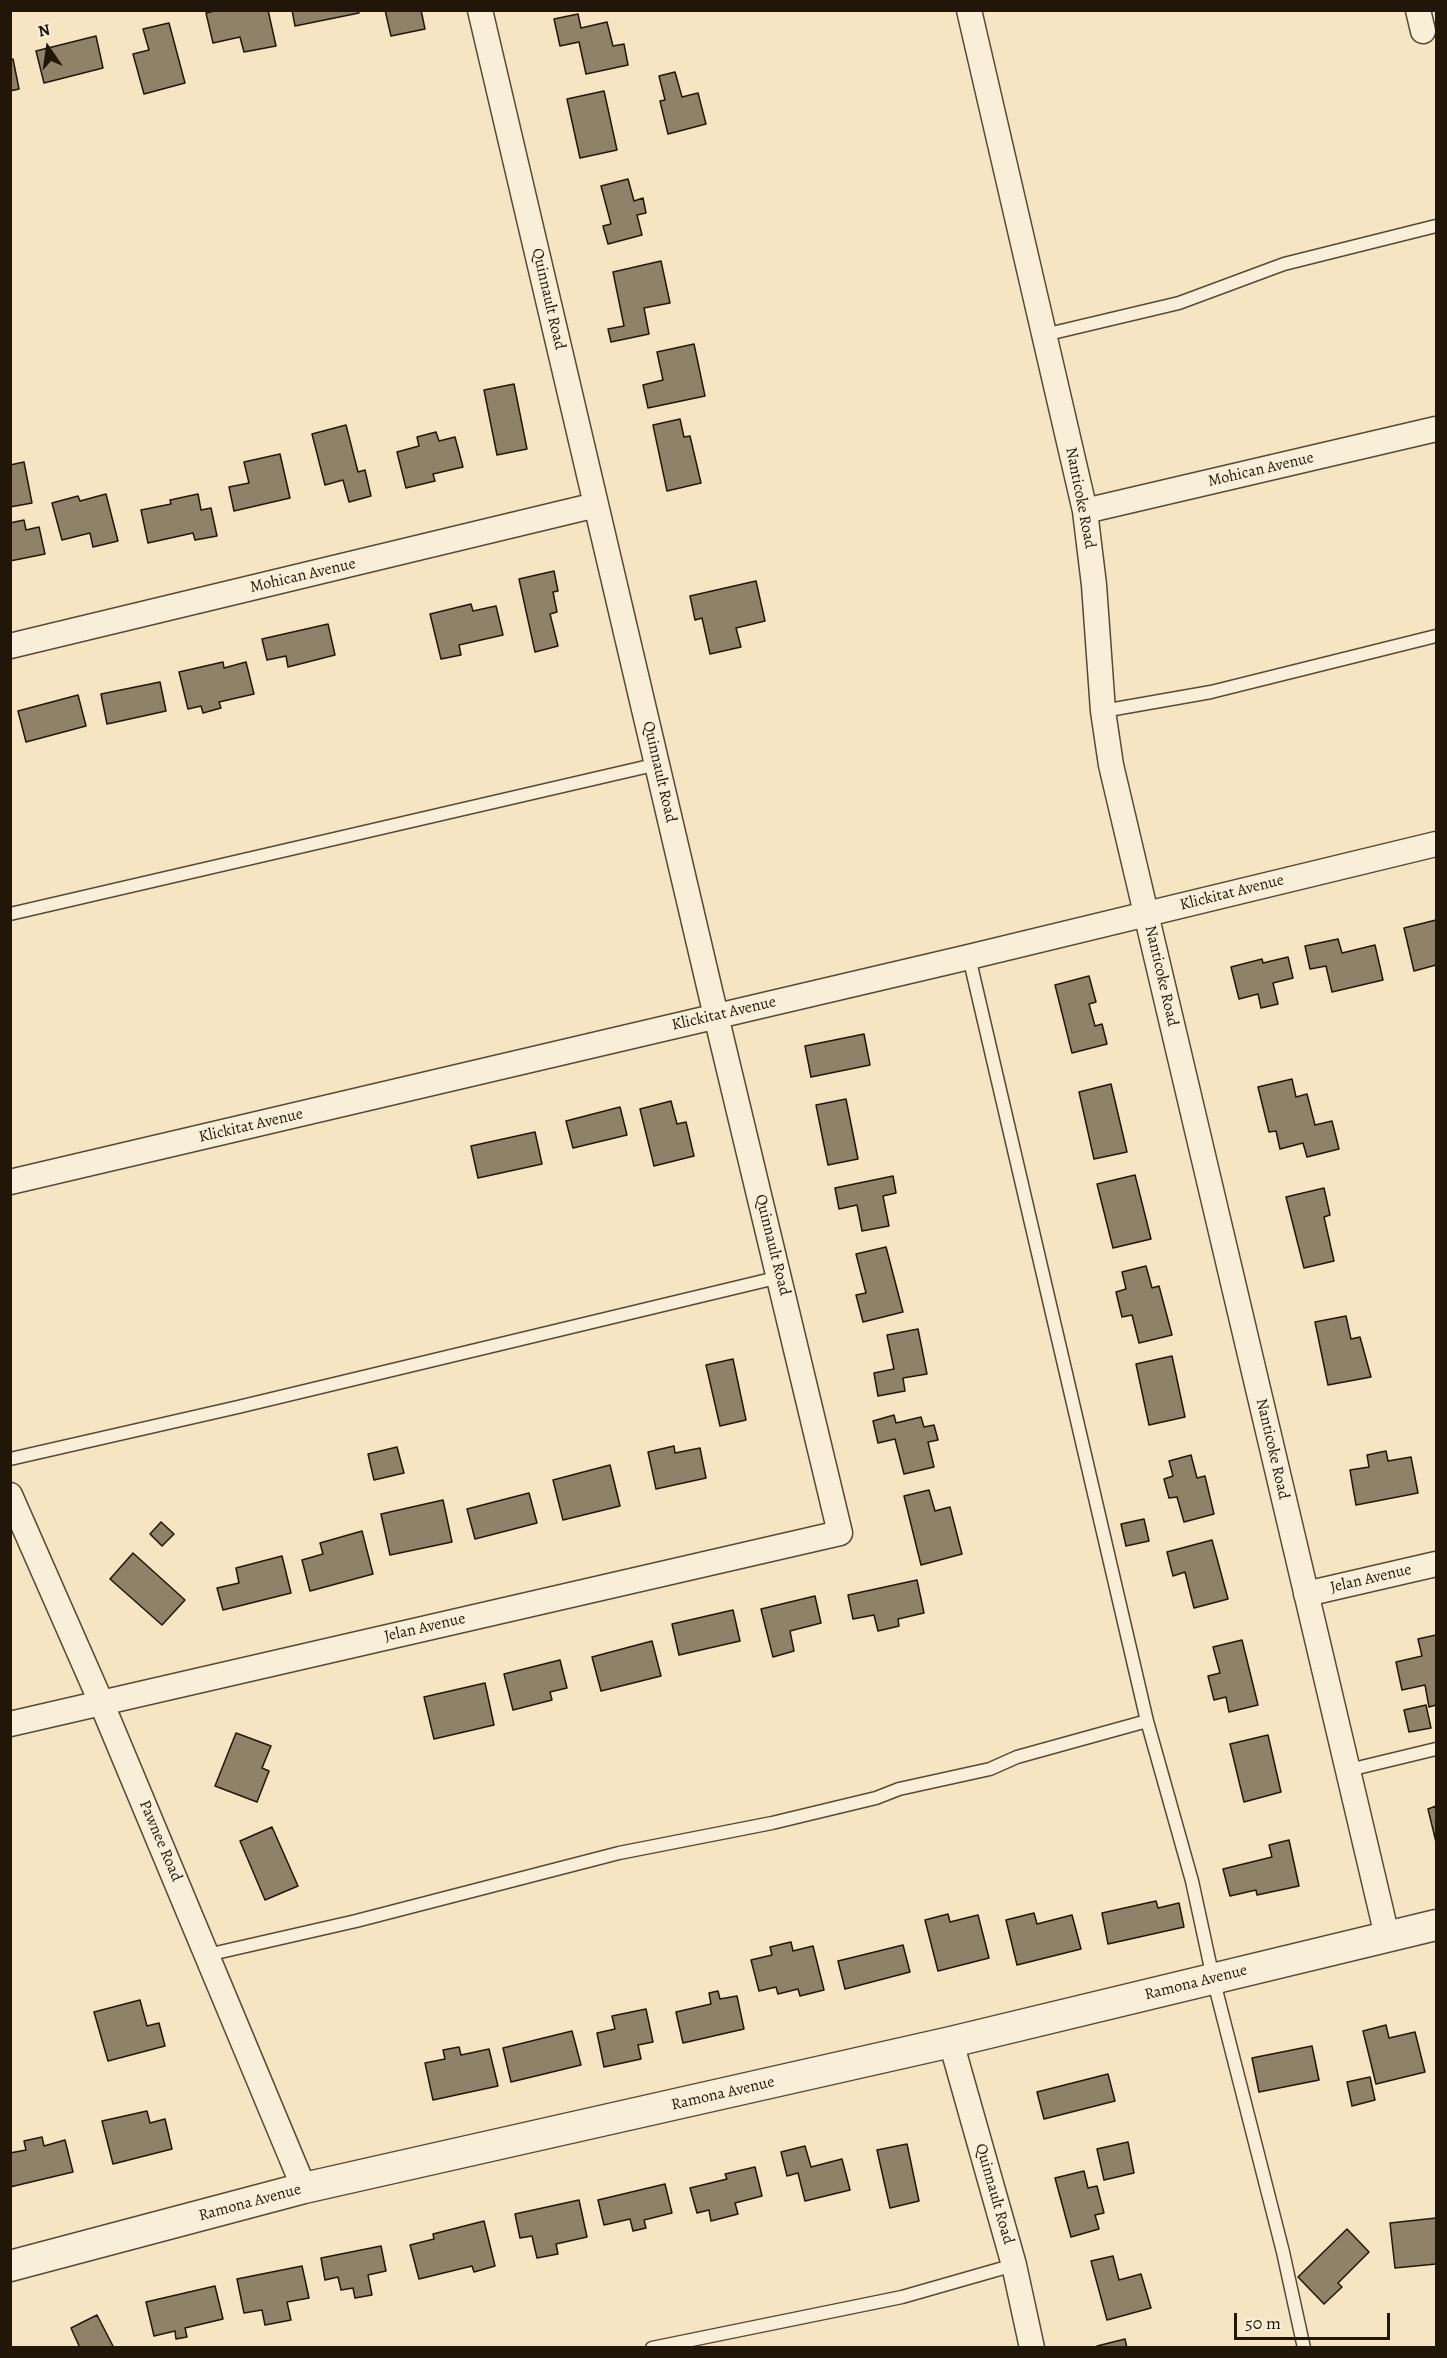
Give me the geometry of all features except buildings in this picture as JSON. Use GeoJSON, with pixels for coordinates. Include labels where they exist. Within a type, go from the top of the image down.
{"type":"FeatureCollection","features":[{"type":"Feature","properties":{"kind":"street","name":"Quinnault Road"},"geometry":{"type":"LineString","coordinates":[[480,10],[840,1533]]}},
{"type":"Feature","properties":{"kind":"street","name":"Nanticoke Road"},"geometry":{"type":"LineString","coordinates":[[969,10],[1085,511],[1094,585],[1102,711],[1111,765],[1387,1936]]}},
{"type":"Feature","properties":{"kind":"street","name":"Mohican Avenue"},"geometry":{"type":"LineString","coordinates":[[1085,511],[1437,429]]}},
{"type":"Feature","properties":{"kind":"street","name":"Mohican Avenue"},"geometry":{"type":"LineString","coordinates":[[10,646],[596,505]]}},
{"type":"Feature","properties":{"kind":"street","name":"Klickitat Avenue"},"geometry":{"type":"LineString","coordinates":[[10,1182],[969,957],[1437,844]]}},
{"type":"Feature","properties":{"kind":"street","name":"Pawnee Road"},"geometry":{"type":"LineString","coordinates":[[10,1495],[101,1702],[304,2188]]}},
{"type":"Feature","properties":{"kind":"street","name":"Jelan Avenue"},"geometry":{"type":"LineString","coordinates":[[10,1724],[840,1533]]}},
{"type":"Feature","properties":{"kind":"street","name":"Jelan Avenue"},"geometry":{"type":"LineString","coordinates":[[1306,1594],[1437,1564]]}},
{"type":"Feature","properties":{"kind":"street","name":"Ramona Avenue"},"geometry":{"type":"LineString","coordinates":[[10,2266],[304,2188],[951,2042],[1437,1925]]}},
{"type":"Feature","properties":{"kind":"street","name":"Quinnault Road"},"geometry":{"type":"LineString","coordinates":[[951,2042],[1014,2265],[1032,2348]]}},
{"type":"Feature","properties":{"kind":"lane"},"geometry":{"type":"LineString","coordinates":[[1044,335],[1179,303],[1284,264],[1437,226]]}},
{"type":"Feature","properties":{"kind":"lane"},"geometry":{"type":"LineString","coordinates":[[1102,711],[1211,692],[1437,636]]}},
{"type":"Feature","properties":{"kind":"lane"},"geometry":{"type":"LineString","coordinates":[[10,914],[658,764]]}},
{"type":"Feature","properties":{"kind":"lane"},"geometry":{"type":"LineString","coordinates":[[969,957],[1147,1721],[1192,1881],[1213,1978],[1280,2241],[1304,2348]]}},
{"type":"Feature","properties":{"kind":"lane"},"geometry":{"type":"LineString","coordinates":[[10,1459],[261,1402],[780,1277]]}},
{"type":"Feature","properties":{"kind":"lane"},"geometry":{"type":"LineString","coordinates":[[207,1955],[356,1921],[619,1853],[772,1823],[876,1798],[899,1789],[990,1769],[1017,1757],[1147,1721]]}},
{"type":"Feature","properties":{"kind":"lane"},"geometry":{"type":"LineString","coordinates":[[1349,1770],[1437,1749]]}},
{"type":"Feature","properties":{"kind":"lane"},"geometry":{"type":"LineString","coordinates":[[652,2348],[902,2297],[1014,2265]]}}]}
